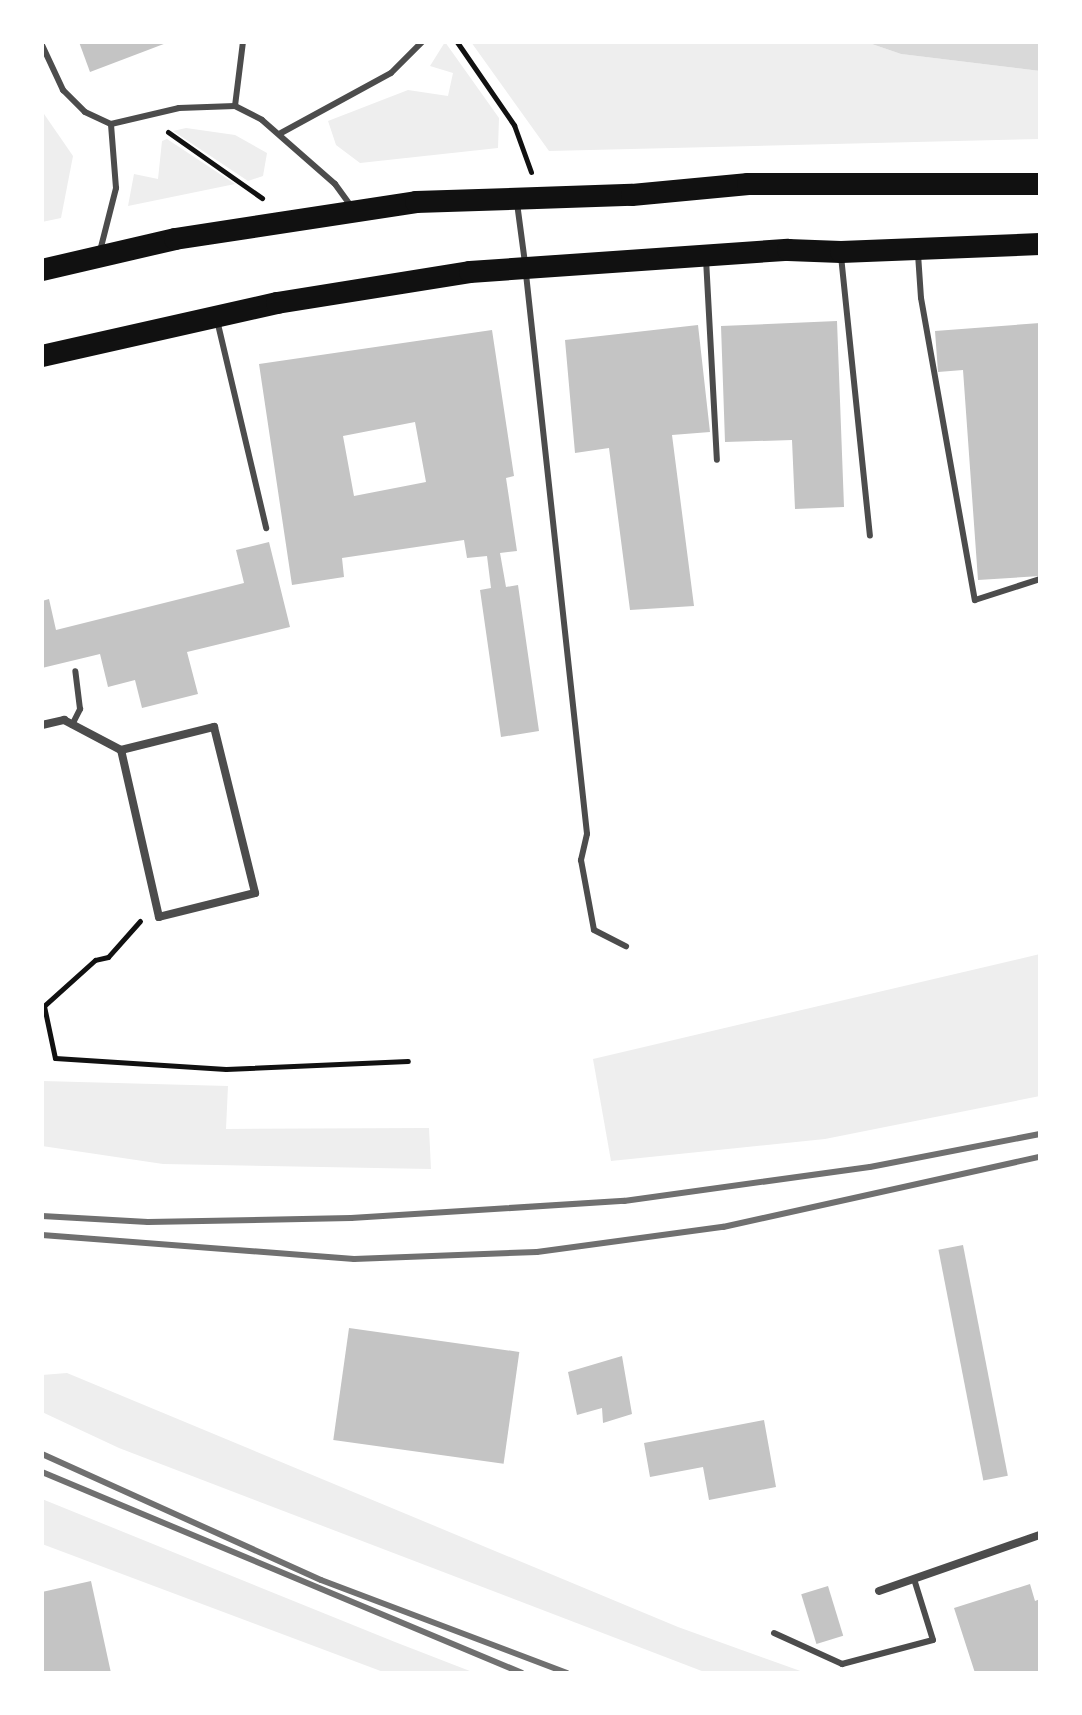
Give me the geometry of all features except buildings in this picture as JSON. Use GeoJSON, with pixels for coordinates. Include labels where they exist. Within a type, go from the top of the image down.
{"type":"FeatureCollection","features":[{"type":"Feature","properties":{"kind":"highway"},"geometry":{"type":"LineString","coordinates":[[42,270],[100,255],[353,208],[748,184],[1040,184]]}},
{"type":"Feature","properties":{"kind":"highway"},"geometry":{"type":"LineString","coordinates":[[42,356],[216,316],[392,282],[788,250],[917,251],[1040,244]]}},
{"type":"Feature","properties":{"kind":"street"},"geometry":{"type":"LineString","coordinates":[[42,725],[64,720],[121,750],[214,727],[255,893],[159,917],[121,750]]}},
{"type":"Feature","properties":{"kind":"street"},"geometry":{"type":"LineString","coordinates":[[879,1591],[1040,1535]]}},
{"type":"Feature","properties":{"kind":"lane"},"geometry":{"type":"LineString","coordinates":[[235,106],[243,42]]}},
{"type":"Feature","properties":{"kind":"lane"},"geometry":{"type":"LineString","coordinates":[[281,133],[391,73],[422,42]]}},
{"type":"Feature","properties":{"kind":"lane"},"geometry":{"type":"LineString","coordinates":[[42,45],[63,90],[85,112],[111,124],[179,108],[235,106],[281,133],[353,208]]}},
{"type":"Feature","properties":{"kind":"lane"},"geometry":{"type":"LineString","coordinates":[[100,255],[116,188],[111,124]]}},
{"type":"Feature","properties":{"kind":"lane"},"geometry":{"type":"LineString","coordinates":[[517,199],[587,834],[581,860],[594,930],[626,946]]}},
{"type":"Feature","properties":{"kind":"lane"},"geometry":{"type":"LineString","coordinates":[[917,251],[921,298],[975,600],[1040,579]]}},
{"type":"Feature","properties":{"kind":"lane"},"geometry":{"type":"LineString","coordinates":[[841,252],[870,536]]}},
{"type":"Feature","properties":{"kind":"lane"},"geometry":{"type":"LineString","coordinates":[[706,259],[717,460]]}},
{"type":"Feature","properties":{"kind":"lane"},"geometry":{"type":"LineString","coordinates":[[216,316],[266,528]]}},
{"type":"Feature","properties":{"kind":"lane"},"geometry":{"type":"LineString","coordinates":[[72,725],[80,709],[75,671]]}},
{"type":"Feature","properties":{"kind":"lane"},"geometry":{"type":"LineString","coordinates":[[774,1633],[842,1664],[933,1640],[914,1579]]}},
{"type":"Feature","properties":{"kind":"path"},"geometry":{"type":"LineString","coordinates":[[457,42],[514,125],[530,171]]}},
{"type":"Feature","properties":{"kind":"path"},"geometry":{"type":"LineString","coordinates":[[168,132],[264,199]]}},
{"type":"Feature","properties":{"kind":"path"},"geometry":{"type":"LineString","coordinates":[[156,902],[108,957],[95,960],[44,1006],[55,1058],[226,1069],[408,1061]]}},
{"type":"Feature","properties":{"kind":"shaded area"},"geometry":{"type":"Polygon","coordinates":[[[445,42],[499,118],[498,148],[360,163],[336,145],[328,121],[408,90],[448,96],[453,73],[430,66],[445,42]]]}},
{"type":"Feature","properties":{"kind":"shaded area"},"geometry":{"type":"Polygon","coordinates":[[[471,42],[866,42],[901,54],[1040,71],[1040,139],[549,151],[471,42]]]}},
{"type":"Feature","properties":{"kind":"shaded area"},"geometry":{"type":"Polygon","coordinates":[[[866,42],[1040,42],[1040,71],[901,54],[866,42]]]}},
{"type":"Feature","properties":{"kind":"shaded area"},"geometry":{"type":"Polygon","coordinates":[[[42,111],[73,156],[61,218],[42,222],[42,111]]]}},
{"type":"Feature","properties":{"kind":"shaded area"},"geometry":{"type":"Polygon","coordinates":[[[186,128],[235,135],[267,153],[263,176],[248,181],[173,131],[186,128]]]}},
{"type":"Feature","properties":{"kind":"shaded area"},"geometry":{"type":"Polygon","coordinates":[[[167,139],[235,184],[128,206],[134,174],[158,179],[162,141],[167,139]]]}},
{"type":"Feature","properties":{"kind":"shaded area"},"geometry":{"type":"Polygon","coordinates":[[[1040,954],[1040,1096],[825,1139],[611,1161],[593,1059],[1040,954]]]}},
{"type":"Feature","properties":{"kind":"shaded area"},"geometry":{"type":"Polygon","coordinates":[[[42,1081],[228,1086],[226,1129],[429,1128],[431,1169],[163,1164],[42,1146],[42,1081]]]}},
{"type":"Feature","properties":{"kind":"shaded area"},"geometry":{"type":"Polygon","coordinates":[[[67,1373],[678,1627],[806,1673],[707,1673],[119,1448],[42,1412],[42,1375],[67,1373]]]}},
{"type":"Feature","properties":{"kind":"shaded area"},"geometry":{"type":"Polygon","coordinates":[[[42,1499],[475,1673],[386,1673],[42,1544],[42,1499]]]}},
{"type":"Feature","properties":{"kind":"railway"},"geometry":{"type":"LineString","coordinates":[[42,1216],[148,1222],[351,1218],[624,1201],[870,1167],[1040,1134]]}},
{"type":"Feature","properties":{"kind":"railway"},"geometry":{"type":"LineString","coordinates":[[42,1235],[354,1259],[537,1252],[723,1227],[1040,1157]]}},
{"type":"Feature","properties":{"kind":"railway"},"geometry":{"type":"LineString","coordinates":[[42,1454],[321,1580],[567,1673]]}},
{"type":"Feature","properties":{"kind":"railway"},"geometry":{"type":"LineString","coordinates":[[42,1472],[522,1673]]}}]}
